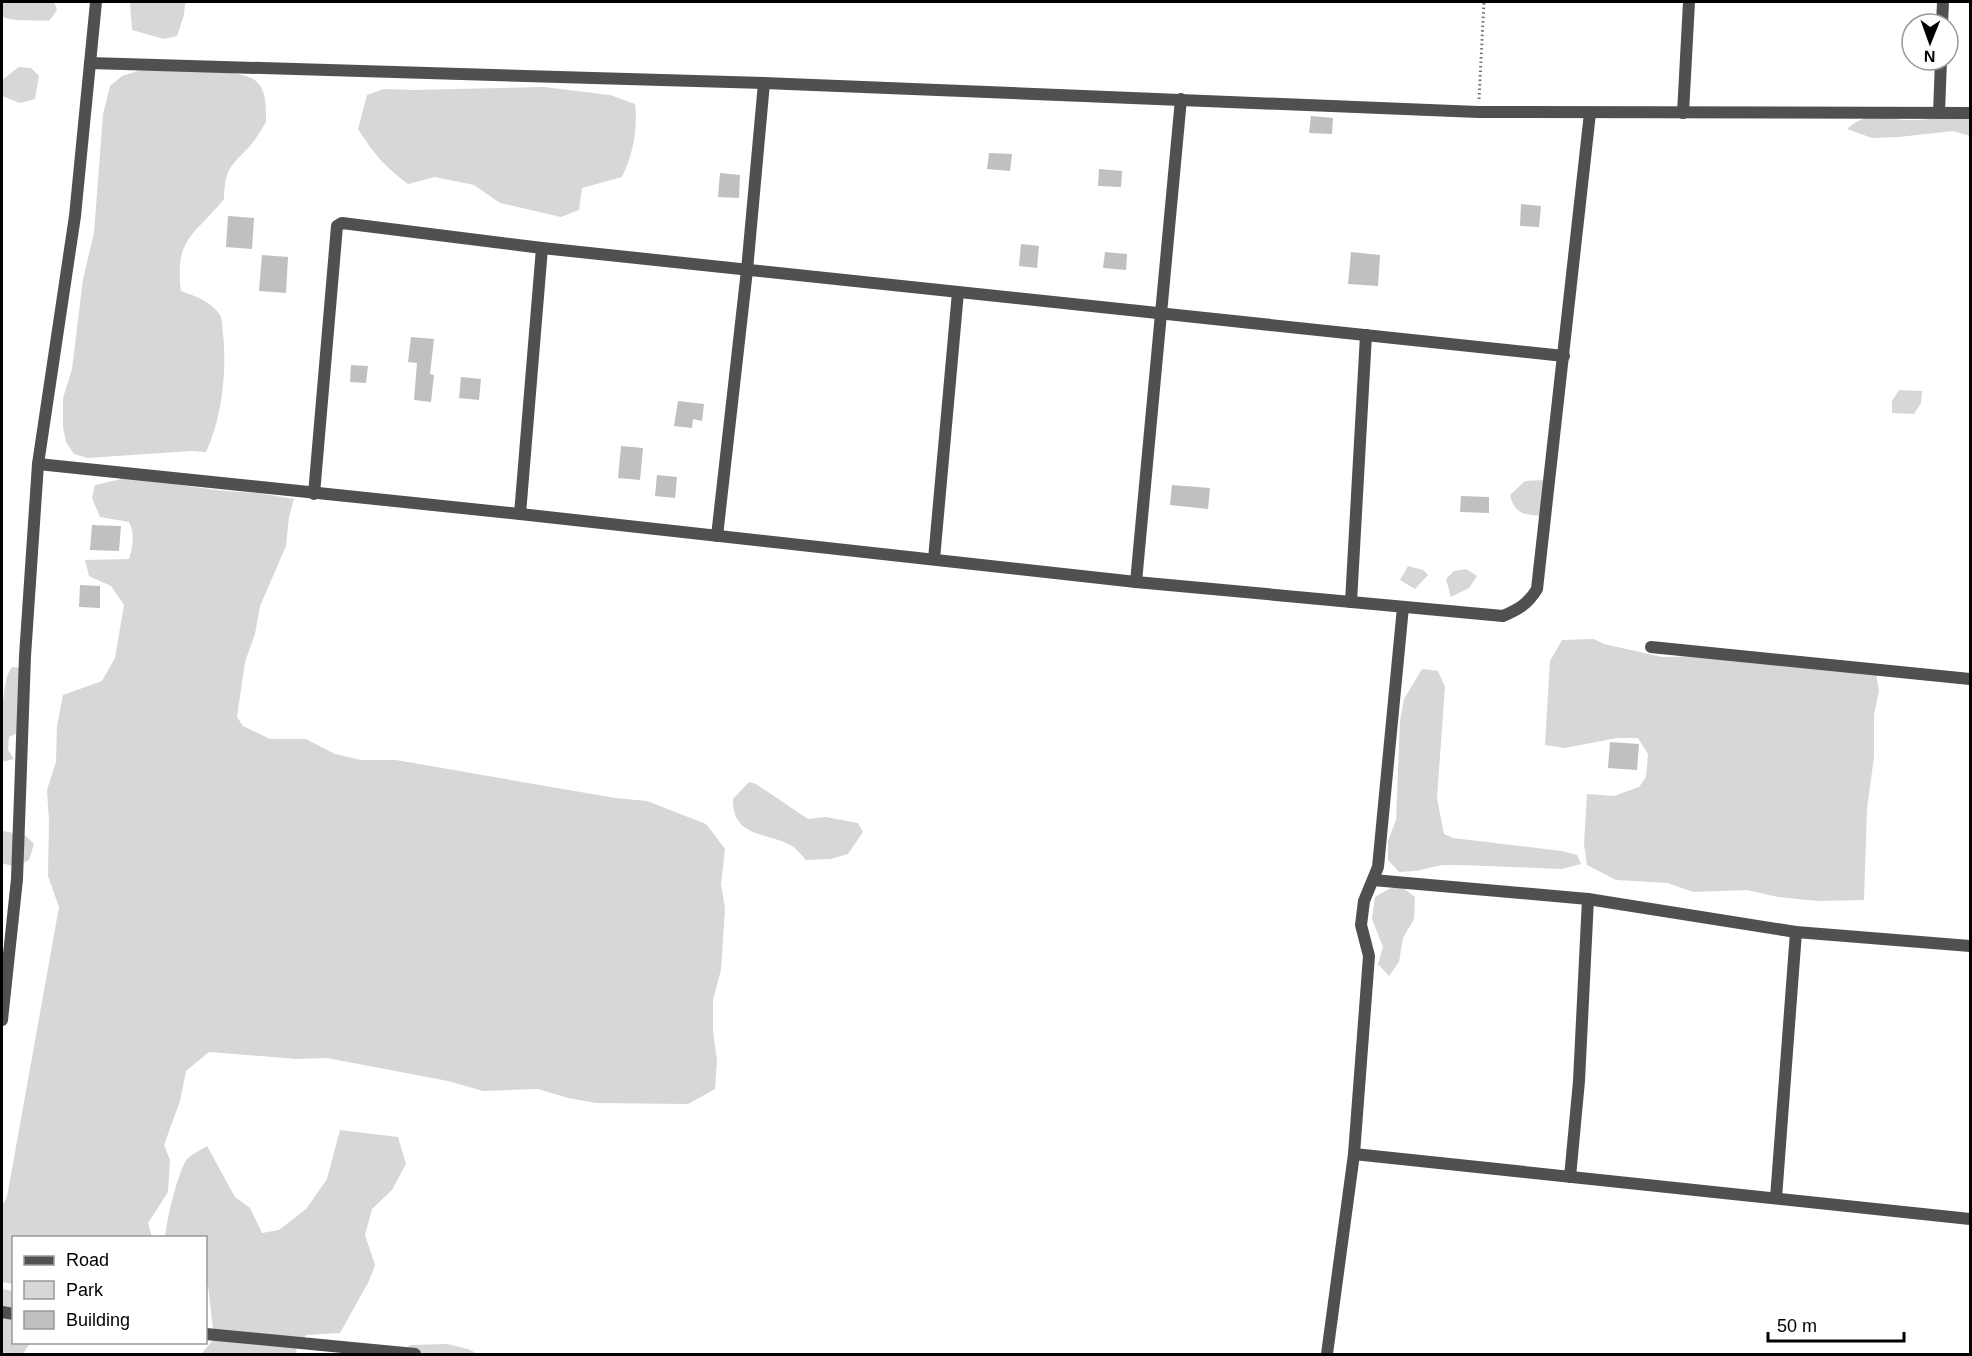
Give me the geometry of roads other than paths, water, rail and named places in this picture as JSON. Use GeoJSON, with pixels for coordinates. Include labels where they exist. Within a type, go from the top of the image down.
{"type":"FeatureCollection","features":[{"type":"Feature","properties":{"kind":"street"},"geometry":{"type":"LineString","coordinates":[[2,1020],[17,879],[24,656],[38,464],[75,216],[96,2]]}},
{"type":"Feature","properties":{"kind":"street"},"geometry":{"type":"LineString","coordinates":[[1683,113],[1689,2]]}},
{"type":"Feature","properties":{"kind":"street"},"geometry":{"type":"LineString","coordinates":[[90,63],[764,83],[1478,112],[1971,113]]}},
{"type":"Feature","properties":{"kind":"street"},"geometry":{"type":"LineString","coordinates":[[1939,113],[1941,72]]}},
{"type":"Feature","properties":{"kind":"street"},"geometry":{"type":"LineString","coordinates":[[717,536],[747,270],[764,83]]}},
{"type":"Feature","properties":{"kind":"street"},"geometry":{"type":"LineString","coordinates":[[1136,582],[1181,99]]}},
{"type":"Feature","properties":{"kind":"street"},"geometry":{"type":"LineString","coordinates":[[38,464],[1136,582],[1503,616],[1520,609],[1531,599],[1537,589],[1590,113]]}},
{"type":"Feature","properties":{"kind":"street"},"geometry":{"type":"LineString","coordinates":[[314,494],[338,225],[345,223],[542,248],[1564,356]]}},
{"type":"Feature","properties":{"kind":"street"},"geometry":{"type":"LineString","coordinates":[[520,514],[542,248]]}},
{"type":"Feature","properties":{"kind":"street"},"geometry":{"type":"LineString","coordinates":[[934,559],[958,292]]}},
{"type":"Feature","properties":{"kind":"street"},"geometry":{"type":"LineString","coordinates":[[1351,602],[1366,335]]}},
{"type":"Feature","properties":{"kind":"street"},"geometry":{"type":"LineString","coordinates":[[1328,1354],[1354,1154],[1369,956],[1361,925],[1364,901],[1378,867],[1403,607]]}},
{"type":"Feature","properties":{"kind":"street"},"geometry":{"type":"LineString","coordinates":[[1651,647],[1971,679]]}},
{"type":"Feature","properties":{"kind":"street"},"geometry":{"type":"LineString","coordinates":[[1373,880],[1588,899],[1796,932],[1971,946]]}},
{"type":"Feature","properties":{"kind":"street"},"geometry":{"type":"LineString","coordinates":[[1570,1177],[1579,1081],[1588,899]]}},
{"type":"Feature","properties":{"kind":"street"},"geometry":{"type":"LineString","coordinates":[[1776,1198],[1796,932]]}},
{"type":"Feature","properties":{"kind":"street"},"geometry":{"type":"LineString","coordinates":[[1354,1154],[1971,1219]]}},
{"type":"Feature","properties":{"kind":"street"},"geometry":{"type":"LineString","coordinates":[[207,1334],[415,1354]]}},
{"type":"Feature","properties":{"kind":"street"},"geometry":{"type":"LineString","coordinates":[[268,1354],[270,1340]]}}]}
